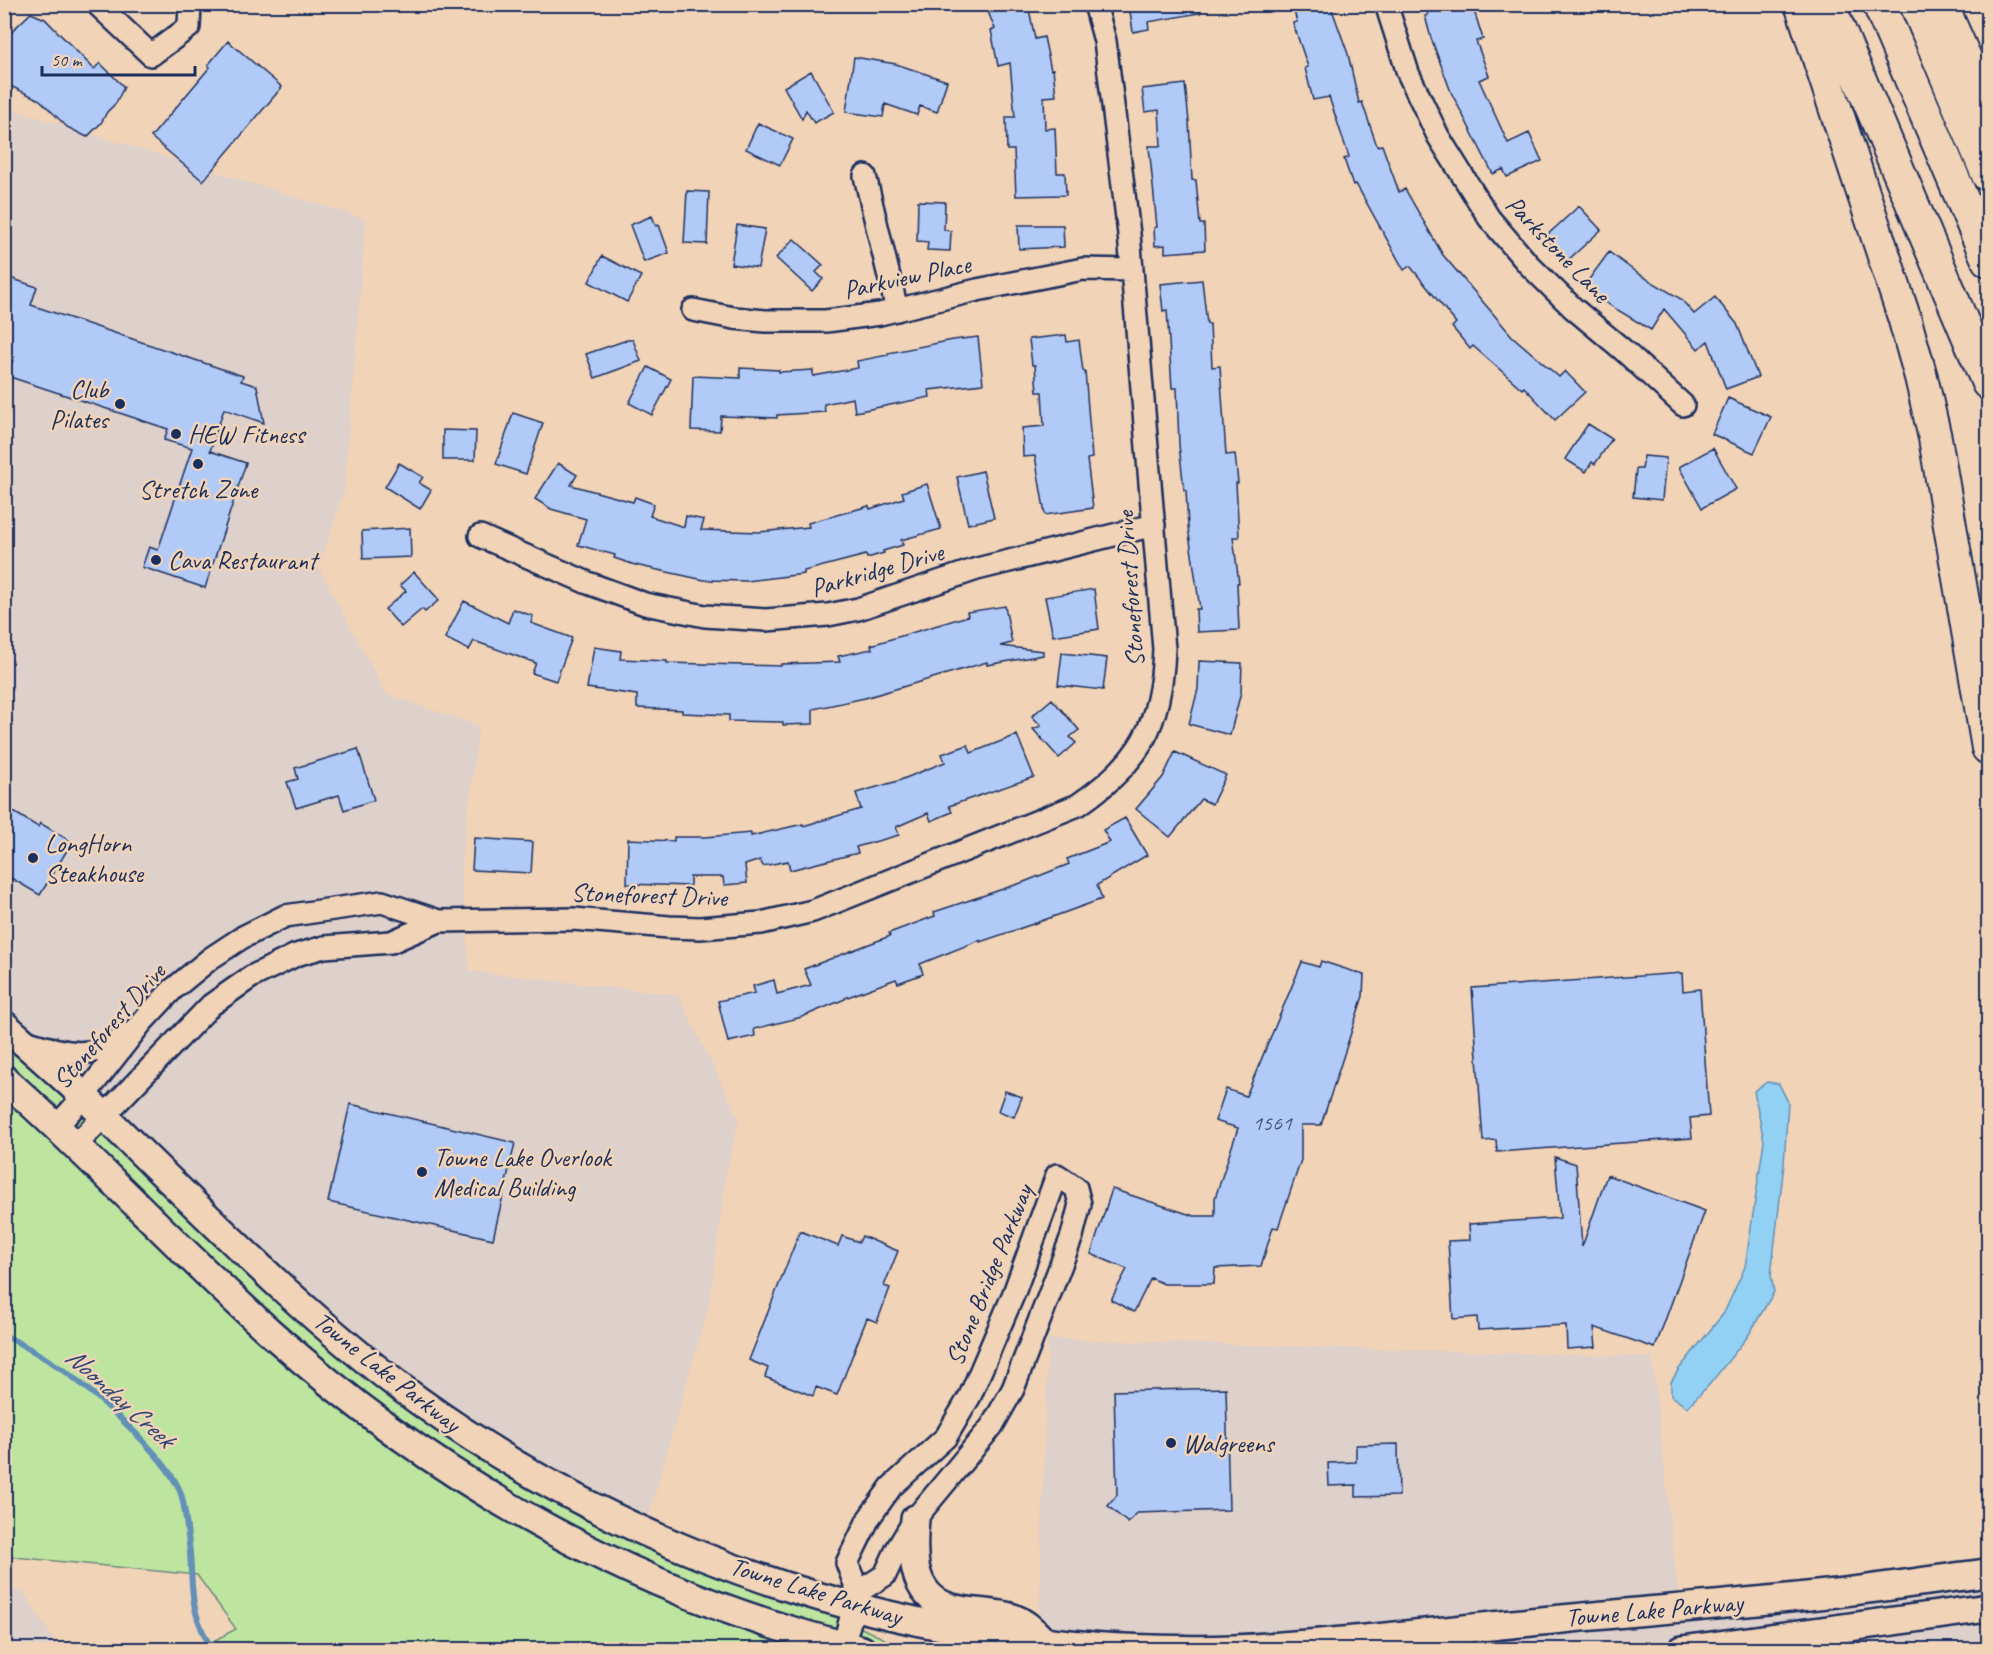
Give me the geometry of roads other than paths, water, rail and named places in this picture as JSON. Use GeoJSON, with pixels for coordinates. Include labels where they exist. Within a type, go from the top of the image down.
{"type":"FeatureCollection","features":[{"type":"Feature","properties":{"kind":"highway"},"geometry":{"type":"LineString","coordinates":[[1801,4],[1904,317],[1921,377],[1937,449],[1989,748]]}},
{"type":"Feature","properties":{"kind":"highway"},"geometry":{"type":"LineString","coordinates":[[1828,4],[1989,383]]}},
{"type":"Feature","properties":{"kind":"highway"},"geometry":{"type":"LineString","coordinates":[[1879,4],[1989,260]]}},
{"type":"Feature","properties":{"kind":"highway"},"geometry":{"type":"LineString","coordinates":[[1916,4],[1989,175]]}},
{"type":"Feature","properties":{"kind":"highway"},"geometry":{"type":"LineString","coordinates":[[1941,4],[1989,110]]}},
{"type":"Feature","properties":{"kind":"main road","name":"Towne Lake Parkway"},"geometry":{"type":"LineString","coordinates":[[13,1032],[94,1106],[268,1274],[350,1348],[420,1402],[479,1442],[585,1504],[705,1557],[808,1593],[857,1600],[972,1632],[1043,1641],[1117,1648],[1262,1648],[1803,1596],[1989,1573]]}},
{"type":"Feature","properties":{"kind":"main road","name":"Towne Lake Parkway"},"geometry":{"type":"LineString","coordinates":[[4,1079],[57,1126],[269,1332],[339,1391],[435,1462],[557,1534],[625,1567],[722,1606],[849,1648]]}},
{"type":"Feature","properties":{"kind":"main road"},"geometry":{"type":"LineString","coordinates":[[915,1519],[913,1546],[916,1575],[930,1597],[948,1607],[1013,1618],[1030,1628],[1043,1641]]}},
{"type":"Feature","properties":{"kind":"main road","name":"Towne Lake Parkway"},"geometry":{"type":"LineString","coordinates":[[1682,1650],[1989,1608]]}},
{"type":"Feature","properties":{"kind":"street"},"geometry":{"type":"LineString","coordinates":[[97,4],[151,55],[189,27],[190,4]]}},
{"type":"Feature","properties":{"kind":"street","name":"Stoneforest Drive"},"geometry":{"type":"LineString","coordinates":[[76,1145],[94,1106],[142,1022],[172,990],[211,958],[243,937],[285,916],[382,902],[439,921],[573,919],[700,928],[760,923],[813,911],[1078,805],[1104,787],[1126,766],[1143,741],[1156,713],[1163,683],[1164,649],[1132,270],[1105,41],[1095,4]]}},
{"type":"Feature","properties":{"kind":"street","name":"Parkstone Lane"},"geometry":{"type":"LineString","coordinates":[[1386,4],[1408,73],[1438,136],[1489,218],[1529,265],[1573,308],[1683,405]]}},
{"type":"Feature","properties":{"kind":"street"},"geometry":{"type":"LineString","coordinates":[[865,176],[897,310]]}},
{"type":"Feature","properties":{"kind":"street","name":"Parkview Place"},"geometry":{"type":"LineString","coordinates":[[693,310],[734,318],[795,322],[826,321],[897,310],[977,290],[1083,269],[1132,270]]}},
{"type":"Feature","properties":{"kind":"street","name":"Parkridge Drive"},"geometry":{"type":"LineString","coordinates":[[480,536],[588,584],[645,604],[705,616],[766,620],[817,616],[858,609],[977,569],[1154,525]]}},
{"type":"Feature","properties":{"kind":"street","name":"Stoneforest Drive"},"geometry":{"type":"LineString","coordinates":[[57,1126],[94,1106],[211,1005],[251,977],[296,955],[324,947],[391,942],[439,921]]}},
{"type":"Feature","properties":{"kind":"street"},"geometry":{"type":"LineString","coordinates":[[13,1032],[54,1051],[88,1053],[101,1050],[123,1038],[142,1022]]}},
{"type":"Feature","properties":{"kind":"street","name":"Stone Bridge Parkway"},"geometry":{"type":"LineString","coordinates":[[1057,1175],[1076,1188],[1080,1204],[1072,1236],[1013,1389],[992,1426],[950,1480],[915,1519],[885,1575],[857,1600],[847,1563],[870,1518],[891,1487],[946,1437],[970,1396],[1014,1293],[1057,1175]]}},
{"type":"Feature","properties":{"kind":"street"},"geometry":{"type":"LineString","coordinates":[[849,1648],[857,1600]]}},
{"type":"Feature","properties":{"kind":"water"},"geometry":{"type":"Polygon","coordinates":[[[1767,1082],[1779,1084],[1788,1102],[1784,1164],[1771,1275],[1774,1292],[1748,1336],[1709,1385],[1687,1407],[1671,1396],[1671,1382],[1724,1313],[1745,1267],[1764,1141],[1754,1091],[1767,1082]]]}},
{"type":"Feature","properties":{"kind":"waterway","name":"Noonday Creek"},"geometry":{"type":"LineString","coordinates":[[4,1335],[48,1360],[81,1384],[141,1439],[171,1476],[180,1491],[184,1507],[198,1620],[213,1650]]}},
{"type":"Feature","properties":{"kind":"place","name":"Club Pilates"},"geometry":{"type":"Point","coordinates":[120,404]}},
{"type":"Feature","properties":{"kind":"place","name":"HEW Fitness"},"geometry":{"type":"Point","coordinates":[176,434]}},
{"type":"Feature","properties":{"kind":"place","name":"Stretch Zone"},"geometry":{"type":"Point","coordinates":[198,464]}},
{"type":"Feature","properties":{"kind":"place","name":"Cava Restaurant"},"geometry":{"type":"Point","coordinates":[156,560]}},
{"type":"Feature","properties":{"kind":"place","name":"LongHorn Steakhouse"},"geometry":{"type":"Point","coordinates":[33,858]}},
{"type":"Feature","properties":{"kind":"place","name":"Towne Lake Overlook Medical Building"},"geometry":{"type":"Point","coordinates":[422,1172]}},
{"type":"Feature","properties":{"kind":"place","name":"Walgreens"},"geometry":{"type":"Point","coordinates":[1171,1443]}}]}
